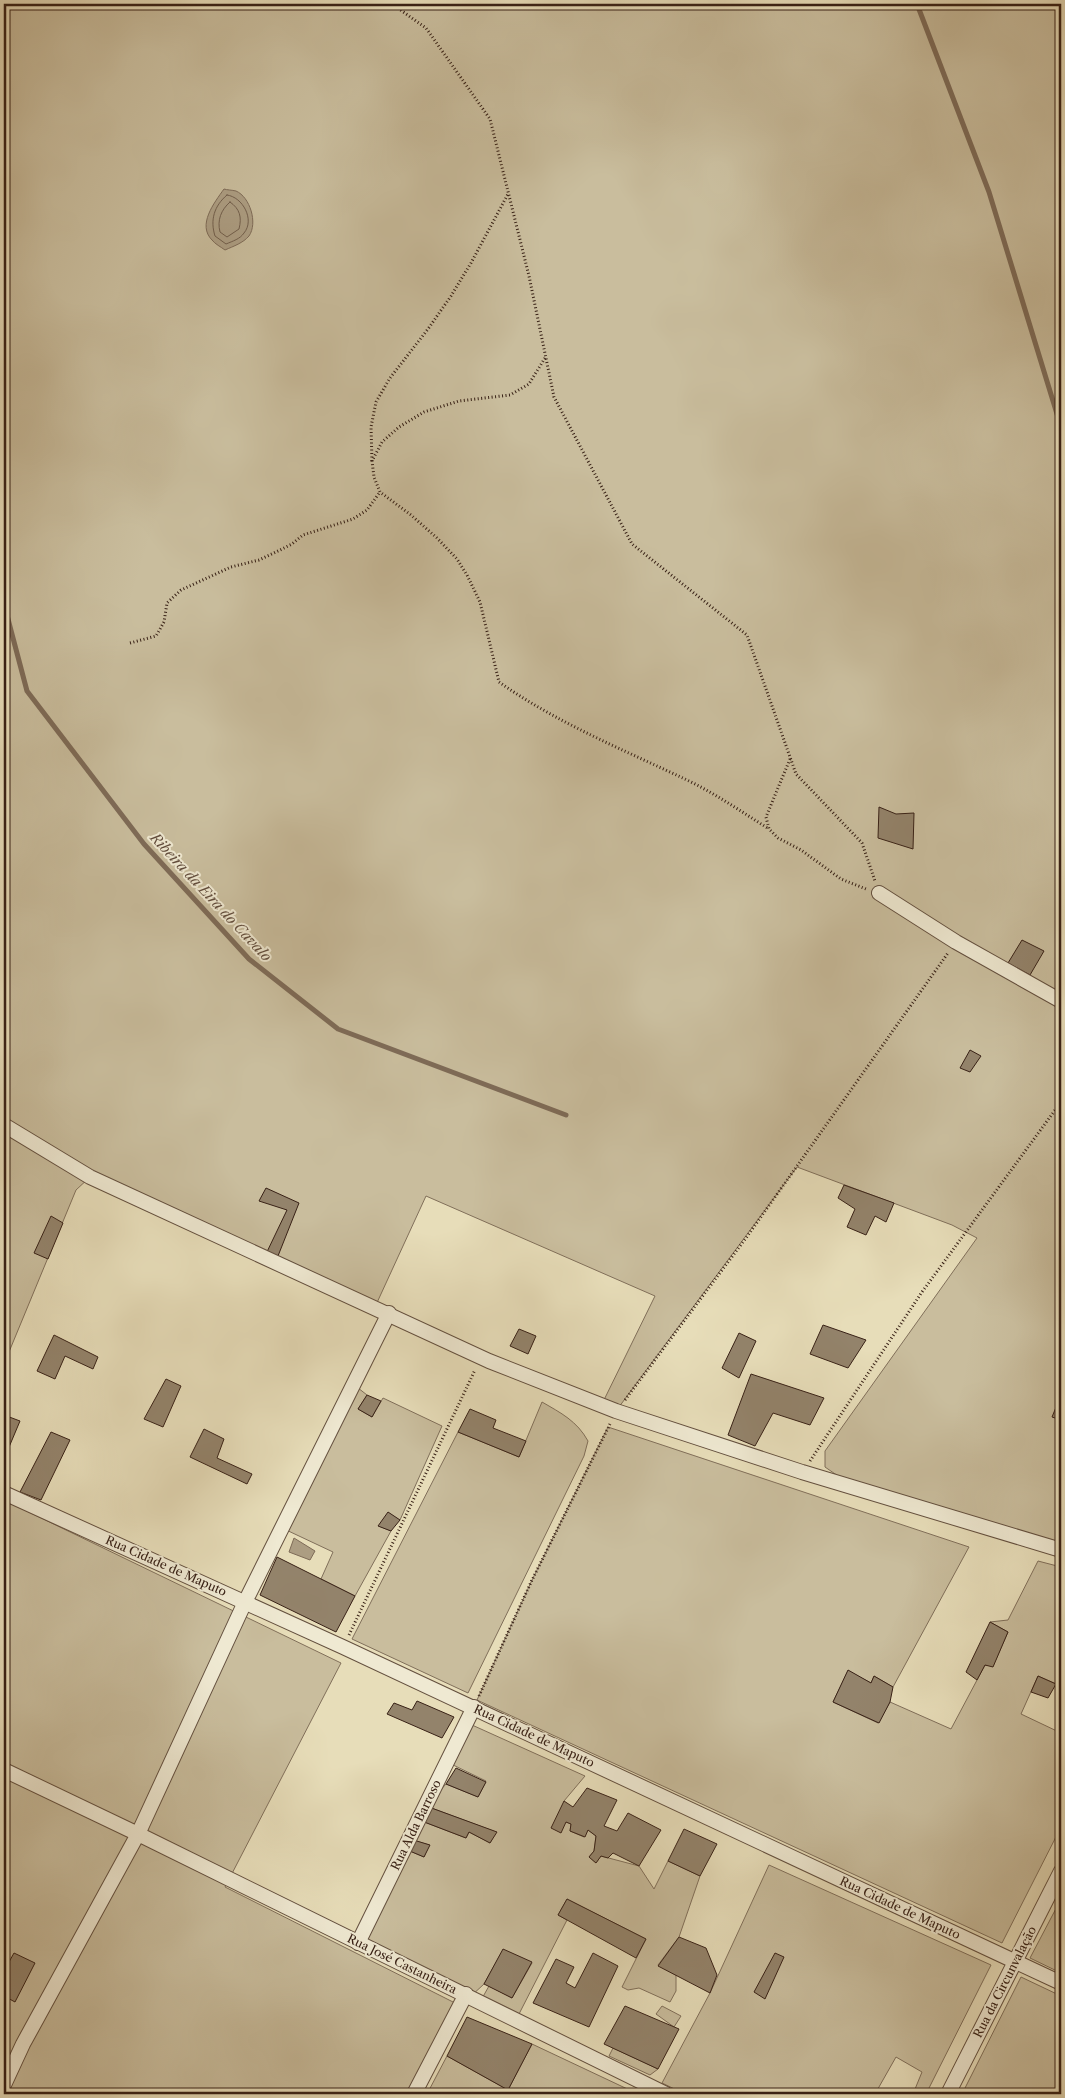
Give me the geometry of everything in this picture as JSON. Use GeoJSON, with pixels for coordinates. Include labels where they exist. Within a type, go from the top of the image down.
{"type":"FeatureCollection","features":[{"type":"Feature","properties":{"kind":"street"},"geometry":{"type":"LineString","coordinates":[[879,893],[956,942],[1061,1001]]}},
{"type":"Feature","properties":{"kind":"street"},"geometry":{"type":"LineString","coordinates":[[4,1125],[90,1177],[481,1357],[616,1412],[802,1472],[1061,1550]]}},
{"type":"Feature","properties":{"kind":"street"},"geometry":{"type":"LineString","coordinates":[[4,2084],[23,2044],[138,1834],[245,1602],[389,1314]]}},
{"type":"Feature","properties":{"kind":"street","name":"Rua Cidade de Maputo"},"geometry":{"type":"LineString","coordinates":[[4,1493],[343,1647],[1061,1983]]}},
{"type":"Feature","properties":{"kind":"street","name":"Rua Alda Barroso"},"geometry":{"type":"LineString","coordinates":[[358,1942],[474,1708]]}},
{"type":"Feature","properties":{"kind":"street","name":"Rua José Castanheira"},"geometry":{"type":"LineString","coordinates":[[4,1770],[466,1994],[666,2094]]}},
{"type":"Feature","properties":{"kind":"street","name":"Rua da Circunvalação"},"geometry":{"type":"LineString","coordinates":[[948,2094],[1061,1870]]}},
{"type":"Feature","properties":{"kind":"street"},"geometry":{"type":"LineString","coordinates":[[414,2094],[466,1994]]}},
{"type":"Feature","properties":{"kind":"path"},"geometry":{"type":"LineString","coordinates":[[392,4],[426,28],[490,119],[529,276],[554,397],[632,544],[747,635],[796,774],[862,843],[879,893]]}},
{"type":"Feature","properties":{"kind":"path"},"geometry":{"type":"LineString","coordinates":[[508,193],[466,271],[428,330],[390,378],[376,402],[371,427],[372,461],[374,476],[380,492],[411,515],[457,559],[480,602],[499,682],[570,724],[689,781],[769,829],[778,838],[801,850],[841,879],[879,893]]}},
{"type":"Feature","properties":{"kind":"path"},"geometry":{"type":"LineString","coordinates":[[372,461],[382,442],[399,427],[424,412],[458,401],[510,395],[529,384],[546,358]]}},
{"type":"Feature","properties":{"kind":"path"},"geometry":{"type":"LineString","coordinates":[[130,643],[156,636],[164,622],[167,603],[181,590],[231,567],[268,556],[292,544],[303,534],[353,519],[368,510],[380,492]]}},
{"type":"Feature","properties":{"kind":"path"},"geometry":{"type":"LineString","coordinates":[[769,829],[766,817],[790,758]]}},
{"type":"Feature","properties":{"kind":"path"},"geometry":{"type":"LineString","coordinates":[[474,1708],[532,1580],[616,1412],[746,1238],[956,942]]}},
{"type":"Feature","properties":{"kind":"path"},"geometry":{"type":"LineString","coordinates":[[802,1472],[922,1292],[1061,1102]]}},
{"type":"Feature","properties":{"kind":"path"},"geometry":{"type":"LineString","coordinates":[[343,1647],[481,1357]]}},
{"type":"Feature","properties":{"kind":"shaded area"},"geometry":{"type":"Polygon","coordinates":[[[4,4],[1061,4],[1061,1542],[1035,1537],[841,1478],[825,1467],[825,1451],[977,1238],[952,1225],[797,1167],[616,1411],[601,1406],[655,1296],[426,1196],[375,1307],[90,1177],[76,1190],[4,1364],[4,4]]]}},
{"type":"Feature","properties":{"kind":"shaded area"},"geometry":{"type":"Polygon","coordinates":[[[353,1384],[367,1395],[358,1409],[372,1417],[383,1398],[442,1426],[400,1520],[379,1526],[391,1531],[355,1596],[321,1579],[333,1552],[282,1528],[353,1384]]]}},
{"type":"Feature","properties":{"kind":"shaded area"},"geometry":{"type":"Polygon","coordinates":[[[542,1402],[574,1423],[588,1441],[584,1456],[468,1693],[352,1639],[458,1432],[519,1457],[542,1402]]]}},
{"type":"Feature","properties":{"kind":"shaded area"},"geometry":{"type":"Polygon","coordinates":[[[608,1427],[969,1547],[893,1687],[874,1676],[871,1683],[848,1671],[833,1702],[878,1723],[890,1702],[951,1729],[985,1665],[993,1666],[1008,1632],[990,1622],[1008,1620],[1038,1561],[1061,1567],[1061,1686],[1038,1676],[1021,1714],[1061,1733],[1061,1827],[1002,1943],[477,1700],[532,1580],[608,1427]]]}},
{"type":"Feature","properties":{"kind":"shaded area"},"geometry":{"type":"Polygon","coordinates":[[[4,1500],[341,1663],[225,1887],[455,2003],[409,2094],[4,2094],[4,1500]]]}},
{"type":"Feature","properties":{"kind":"shaded area"},"geometry":{"type":"Polygon","coordinates":[[[472,1725],[585,1776],[564,1801],[566,1822],[571,1824],[570,1831],[584,1837],[588,1830],[596,1836],[594,1851],[589,1857],[596,1863],[601,1856],[639,1866],[654,1889],[668,1861],[700,1876],[679,1937],[658,1965],[676,1975],[676,1991],[670,2002],[639,1988],[628,1990],[622,1987],[646,1939],[567,1899],[558,1915],[567,1920],[519,2014],[480,2002],[489,1986],[512,1998],[532,1963],[503,1950],[484,1984],[470,1997],[358,1943],[405,1849],[424,1857],[429,1845],[410,1839],[419,1820],[466,1838],[469,1832],[490,1843],[496,1832],[426,1806],[446,1784],[478,1797],[486,1781],[447,1762],[472,1725]]]}},
{"type":"Feature","properties":{"kind":"shaded area"},"geometry":{"type":"Polygon","coordinates":[[[769,1865],[991,1965],[926,2094],[913,2094],[922,2072],[896,2057],[875,2094],[685,2094],[662,2083],[710,1993],[769,1865]]]}},
{"type":"Feature","properties":{"kind":"shaded area"},"geometry":{"type":"Polygon","coordinates":[[[1061,1899],[1061,1973],[1030,1958],[1061,1899]]]}},
{"type":"Feature","properties":{"kind":"shaded area"},"geometry":{"type":"Polygon","coordinates":[[[1021,1977],[1061,1996],[1061,2094],[962,2094],[1021,1977]]]}},
{"type":"Feature","properties":{"kind":"shaded area"},"geometry":{"type":"Polygon","coordinates":[[[662,2006],[681,2016],[674,2027],[656,2014],[662,2006]]]}},
{"type":"Feature","properties":{"kind":"shaded area"},"geometry":{"type":"Polygon","coordinates":[[[532,2044],[638,2094],[427,2094],[447,2056],[508,2090],[532,2044]]]}},
{"type":"Feature","properties":{"kind":"shaded area"},"geometry":{"type":"Polygon","coordinates":[[[613,2048],[658,2069],[650,2075],[609,2056],[613,2048]]]}},
{"type":"Feature","properties":{"kind":"water"},"geometry":{"type":"Polygon","coordinates":[[[224,189],[241,194],[249,204],[253,218],[252,231],[249,236],[225,250],[212,240],[206,228],[209,214],[224,189]]]}},
{"type":"Feature","properties":{"kind":"water"},"geometry":{"type":"Polygon","coordinates":[[[294,1538],[315,1551],[310,1560],[289,1552],[294,1538]]]}},
{"type":"Feature","properties":{"kind":"building"},"geometry":{"type":"Polygon","coordinates":[[[879,807],[896,814],[914,813],[913,849],[878,838],[879,807]]]}},
{"type":"Feature","properties":{"kind":"building"},"geometry":{"type":"Polygon","coordinates":[[[1022,940],[1044,951],[1030,975],[1008,963],[1022,940]]]}},
{"type":"Feature","properties":{"kind":"building"},"geometry":{"type":"Polygon","coordinates":[[[970,1050],[981,1056],[970,1072],[960,1068],[970,1050]]]}},
{"type":"Feature","properties":{"kind":"building"},"geometry":{"type":"Polygon","coordinates":[[[844,1185],[894,1203],[886,1222],[875,1216],[866,1235],[847,1227],[855,1209],[838,1198],[844,1185]]]}},
{"type":"Feature","properties":{"kind":"building"},"geometry":{"type":"Polygon","coordinates":[[[266,1188],[299,1203],[276,1261],[265,1256],[287,1210],[259,1201],[266,1188]]]}},
{"type":"Feature","properties":{"kind":"building"},"geometry":{"type":"Polygon","coordinates":[[[51,1216],[63,1223],[48,1259],[34,1253],[51,1216]]]}},
{"type":"Feature","properties":{"kind":"building"},"geometry":{"type":"Polygon","coordinates":[[[823,1325],[866,1340],[848,1368],[810,1354],[823,1325]]]}},
{"type":"Feature","properties":{"kind":"building"},"geometry":{"type":"Polygon","coordinates":[[[519,1329],[536,1336],[528,1354],[510,1346],[519,1329]]]}},
{"type":"Feature","properties":{"kind":"building"},"geometry":{"type":"Polygon","coordinates":[[[739,1333],[756,1341],[739,1378],[722,1368],[739,1333]]]}},
{"type":"Feature","properties":{"kind":"building"},"geometry":{"type":"Polygon","coordinates":[[[54,1335],[98,1357],[93,1369],[65,1356],[55,1379],[37,1371],[54,1335]]]}},
{"type":"Feature","properties":{"kind":"building"},"geometry":{"type":"Polygon","coordinates":[[[751,1374],[824,1398],[810,1425],[773,1413],[755,1446],[728,1435],[751,1374]]]}},
{"type":"Feature","properties":{"kind":"building"},"geometry":{"type":"Polygon","coordinates":[[[166,1379],[181,1386],[163,1427],[144,1419],[166,1379]]]}},
{"type":"Feature","properties":{"kind":"building"},"geometry":{"type":"Polygon","coordinates":[[[367,1395],[381,1401],[372,1417],[358,1409],[367,1395]]]}},
{"type":"Feature","properties":{"kind":"building"},"geometry":{"type":"Polygon","coordinates":[[[1059,1400],[1061,1400],[1061,1420],[1052,1417],[1059,1400]]]}},
{"type":"Feature","properties":{"kind":"building"},"geometry":{"type":"Polygon","coordinates":[[[470,1409],[496,1420],[493,1428],[526,1441],[519,1457],[458,1432],[470,1409]]]}},
{"type":"Feature","properties":{"kind":"building"},"geometry":{"type":"Polygon","coordinates":[[[4,1415],[20,1421],[4,1459],[4,1415]]]}},
{"type":"Feature","properties":{"kind":"building"},"geometry":{"type":"Polygon","coordinates":[[[204,1429],[224,1439],[217,1458],[252,1474],[247,1484],[190,1457],[204,1429]]]}},
{"type":"Feature","properties":{"kind":"building"},"geometry":{"type":"Polygon","coordinates":[[[51,1432],[70,1440],[41,1500],[20,1492],[51,1432]]]}},
{"type":"Feature","properties":{"kind":"building"},"geometry":{"type":"Polygon","coordinates":[[[388,1512],[400,1520],[391,1531],[378,1526],[388,1512]]]}},
{"type":"Feature","properties":{"kind":"building"},"geometry":{"type":"Polygon","coordinates":[[[277,1557],[355,1596],[336,1632],[260,1595],[277,1557]]]}},
{"type":"Feature","properties":{"kind":"building"},"geometry":{"type":"Polygon","coordinates":[[[990,1622],[1008,1632],[993,1667],[985,1665],[977,1680],[966,1672],[990,1622]]]}},
{"type":"Feature","properties":{"kind":"building"},"geometry":{"type":"Polygon","coordinates":[[[848,1670],[871,1683],[874,1676],[893,1687],[890,1702],[879,1723],[833,1702],[848,1670]]]}},
{"type":"Feature","properties":{"kind":"building"},"geometry":{"type":"Polygon","coordinates":[[[1038,1676],[1056,1684],[1048,1698],[1031,1692],[1038,1676]]]}},
{"type":"Feature","properties":{"kind":"building"},"geometry":{"type":"Polygon","coordinates":[[[417,1701],[454,1717],[442,1738],[387,1714],[394,1703],[412,1710],[417,1701]]]}},
{"type":"Feature","properties":{"kind":"building"},"geometry":{"type":"Polygon","coordinates":[[[456,1768],[486,1782],[478,1797],[446,1784],[456,1768]]]}},
{"type":"Feature","properties":{"kind":"building"},"geometry":{"type":"Polygon","coordinates":[[[587,1788],[617,1800],[604,1826],[617,1831],[628,1813],[661,1830],[639,1866],[613,1853],[608,1858],[601,1856],[596,1863],[589,1857],[594,1851],[596,1836],[588,1830],[585,1837],[570,1831],[571,1824],[566,1822],[561,1833],[551,1828],[564,1801],[573,1807],[587,1788]]]}},
{"type":"Feature","properties":{"kind":"building"},"geometry":{"type":"Polygon","coordinates":[[[426,1806],[497,1832],[490,1843],[469,1832],[466,1838],[419,1820],[426,1806]]]}},
{"type":"Feature","properties":{"kind":"building"},"geometry":{"type":"Polygon","coordinates":[[[684,1829],[717,1844],[700,1876],[668,1861],[684,1829]]]}},
{"type":"Feature","properties":{"kind":"building"},"geometry":{"type":"Polygon","coordinates":[[[410,1839],[430,1845],[424,1857],[405,1849],[410,1839]]]}},
{"type":"Feature","properties":{"kind":"building"},"geometry":{"type":"Polygon","coordinates":[[[567,1899],[646,1939],[636,1958],[558,1915],[567,1899]]]}},
{"type":"Feature","properties":{"kind":"building"},"geometry":{"type":"Polygon","coordinates":[[[679,1937],[706,1948],[717,1975],[710,1993],[658,1966],[679,1937]]]}},
{"type":"Feature","properties":{"kind":"building"},"geometry":{"type":"Polygon","coordinates":[[[503,1949],[532,1962],[512,1998],[484,1984],[503,1949]]]}},
{"type":"Feature","properties":{"kind":"building"},"geometry":{"type":"Polygon","coordinates":[[[14,1953],[35,1963],[15,2002],[4,1996],[4,1971],[14,1953]]]}},
{"type":"Feature","properties":{"kind":"building"},"geometry":{"type":"Polygon","coordinates":[[[593,1953],[618,1966],[589,2027],[533,2003],[556,1959],[574,1967],[566,1983],[575,1988],[593,1953]]]}},
{"type":"Feature","properties":{"kind":"building"},"geometry":{"type":"Polygon","coordinates":[[[775,1953],[784,1957],[765,1999],[754,1992],[775,1953]]]}},
{"type":"Feature","properties":{"kind":"building"},"geometry":{"type":"Polygon","coordinates":[[[625,2006],[679,2029],[658,2069],[604,2044],[625,2006]]]}},
{"type":"Feature","properties":{"kind":"building"},"geometry":{"type":"Polygon","coordinates":[[[467,2017],[532,2044],[508,2090],[447,2056],[467,2017]]]}},
{"type":"Feature","properties":{"kind":"waterway"},"geometry":{"type":"LineString","coordinates":[[917,4],[989,192],[1061,427]]}},
{"type":"Feature","properties":{"kind":"waterway","name":"Ribeira da Eira do Cavalo"},"geometry":{"type":"LineString","coordinates":[[4,604],[27,691],[144,844],[249,959],[338,1029],[566,1115]]}}]}
